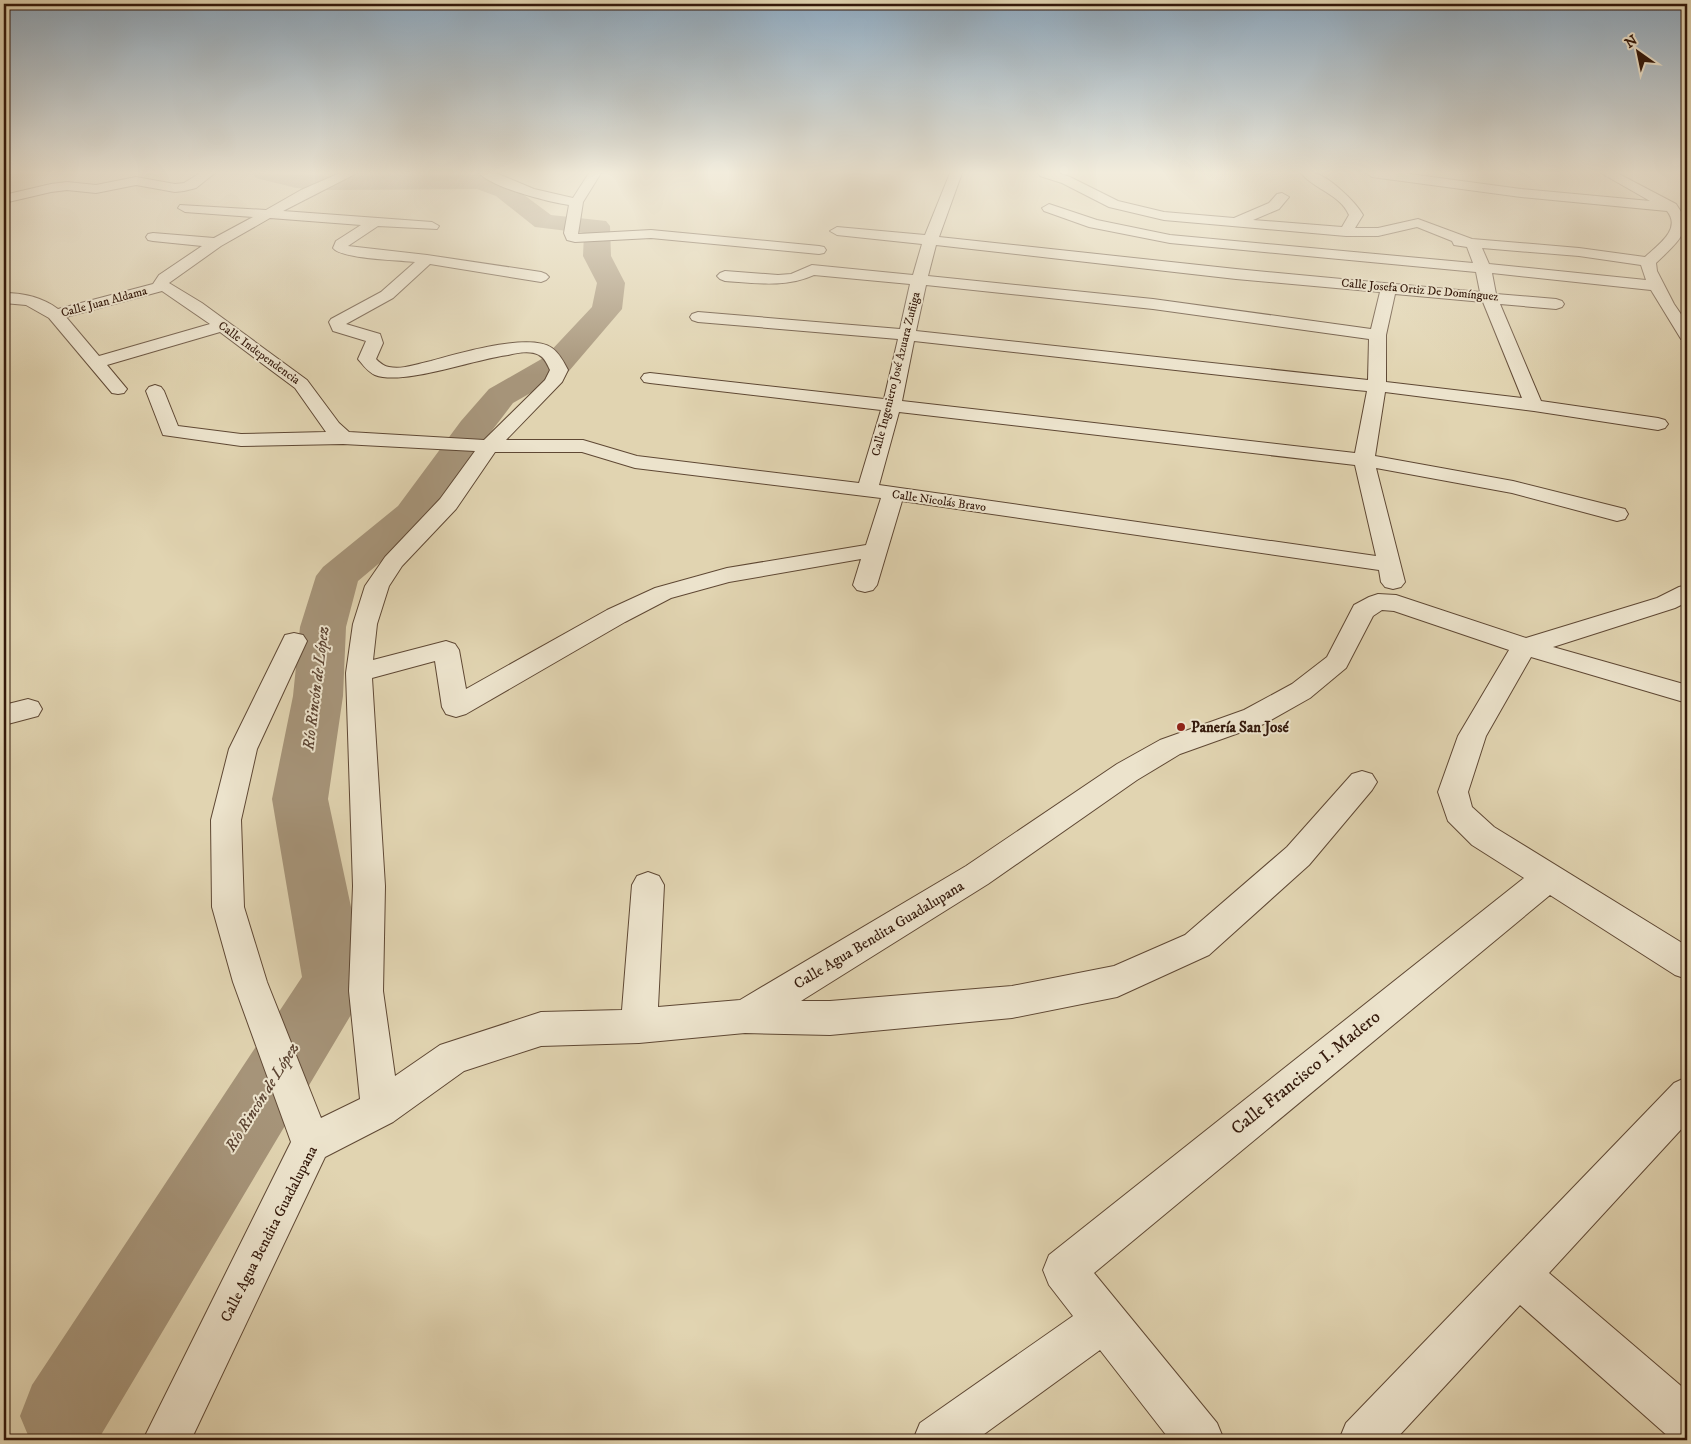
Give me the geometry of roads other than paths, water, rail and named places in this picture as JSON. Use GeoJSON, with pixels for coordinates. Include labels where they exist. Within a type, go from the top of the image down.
{"type":"FeatureCollection","features":[{"type":"Feature","properties":{"kind":"street"},"geometry":{"type":"LineString","coordinates":[[189,240],[216,243]]}},
{"type":"Feature","properties":{"kind":"street","name":"Calle Juan Aldama"},"geometry":{"type":"LineString","coordinates":[[4,298],[28,300],[55,315],[164,286],[161,284],[164,278],[221,240]]}},
{"type":"Feature","properties":{"kind":"street"},"geometry":{"type":"LineString","coordinates":[[346,240],[341,244],[340,248],[427,259],[541,277]]}},
{"type":"Feature","properties":{"kind":"street"},"geometry":{"type":"LineString","coordinates":[[718,240],[819,250]]}},
{"type":"Feature","properties":{"kind":"street"},"geometry":{"type":"LineString","coordinates":[[812,270],[819,250],[828,240]]}},
{"type":"Feature","properties":{"kind":"street","name":"Calle Josefa Ortiz De Domínguez"},"geometry":{"type":"LineString","coordinates":[[924,240],[1108,258],[1236,274],[1489,296],[1556,304]]}},
{"type":"Feature","properties":{"kind":"street"},"geometry":{"type":"LineString","coordinates":[[1185,240],[1658,286]]}},
{"type":"Feature","properties":{"kind":"street"},"geometry":{"type":"LineString","coordinates":[[1438,240],[1579,252],[1648,262]]}},
{"type":"Feature","properties":{"kind":"street"},"geometry":{"type":"LineString","coordinates":[[1464,240],[1473,244],[1483,268],[1489,296],[1534,405]]}},
{"type":"Feature","properties":{"kind":"street"},"geometry":{"type":"LineString","coordinates":[[1648,262],[1669,240]]}},
{"type":"Feature","properties":{"kind":"street","name":"Calle Ingeniero José Azuara Zuñiga"},"geometry":{"type":"LineString","coordinates":[[867,490],[892,404],[906,335],[930,241]]}},
{"type":"Feature","properties":{"kind":"street"},"geometry":{"type":"LineString","coordinates":[[380,1108],[366,991],[369,886],[359,673],[365,624],[377,586],[393,562],[448,504],[489,446],[553,382],[559,370],[554,360],[542,349],[516,347],[407,372],[382,372],[374,368],[367,359],[374,343],[374,338],[339,327],[336,324],[339,320],[387,295],[427,259]]}},
{"type":"Feature","properties":{"kind":"street"},"geometry":{"type":"LineString","coordinates":[[1648,262],[1649,271],[1666,304],[1687,335]]}},
{"type":"Feature","properties":{"kind":"street"},"geometry":{"type":"LineString","coordinates":[[725,276],[778,280],[794,278],[812,270],[1153,304],[1378,335]]}},
{"type":"Feature","properties":{"kind":"street","name":"Calle Independencia"},"geometry":{"type":"LineString","coordinates":[[164,286],[196,306],[301,384],[324,413],[331,426],[343,438]]}},
{"type":"Feature","properties":{"kind":"street"},"geometry":{"type":"LineString","coordinates":[[1389,287],[1378,335],[1377,386],[1364,460],[1390,565],[1396,603],[1524,647],[1687,694]]}},
{"type":"Feature","properties":{"kind":"street"},"geometry":{"type":"LineString","coordinates":[[55,315],[118,389]]}},
{"type":"Feature","properties":{"kind":"street"},"geometry":{"type":"LineString","coordinates":[[698,317],[906,335],[1377,386],[1534,405],[1658,424]]}},
{"type":"Feature","properties":{"kind":"street"},"geometry":{"type":"LineString","coordinates":[[94,363],[222,326]]}},
{"type":"Feature","properties":{"kind":"street"},"geometry":{"type":"LineString","coordinates":[[650,378],[892,404],[1364,460],[1513,486],[1617,514]]}},
{"type":"Feature","properties":{"kind":"street"},"geometry":{"type":"LineString","coordinates":[[155,390],[172,432],[241,440],[343,438],[489,446]]}},
{"type":"Feature","properties":{"kind":"street","name":"Calle Nicolás Bravo"},"geometry":{"type":"LineString","coordinates":[[489,446],[583,446],[635,462],[867,490],[1390,565]]}},
{"type":"Feature","properties":{"kind":"street"},"geometry":{"type":"LineString","coordinates":[[865,585],[893,495]]}},
{"type":"Feature","properties":{"kind":"street"},"geometry":{"type":"LineString","coordinates":[[359,673],[446,650],[456,707],[616,616],[663,593],[727,575],[876,550]]}},
{"type":"Feature","properties":{"kind":"street"},"geometry":{"type":"LineString","coordinates":[[1687,592],[1666,603],[1524,647],[1472,736],[1453,792],[1459,813],[1483,836],[1687,964]]}},
{"type":"Feature","properties":{"kind":"street","name":"Calle Agua Bendita Guadalupana"},"geometry":{"type":"LineString","coordinates":[[167,1440],[311,1143],[380,1108],[453,1057],[541,1029],[639,1026],[745,1016],[977,875],[1127,772],[1170,747],[1254,717],[1302,691],[1337,662],[1363,611],[1378,602],[1396,603]]}},
{"type":"Feature","properties":{"kind":"street"},"geometry":{"type":"LineString","coordinates":[[294,641],[241,758],[226,820],[228,907],[250,982],[311,1143]]}},
{"type":"Feature","properties":{"kind":"street"},"geometry":{"type":"LineString","coordinates":[[745,1016],[830,1018],[1012,1002],[1117,981],[1197,945],[1298,856],[1362,782]]}},
{"type":"Feature","properties":{"kind":"street","name":"Calle Francisco I. Madero"},"geometry":{"type":"LineString","coordinates":[[1104,1320],[1064,1270],[1549,877]]}},
{"type":"Feature","properties":{"kind":"street"},"geometry":{"type":"LineString","coordinates":[[639,1026],[648,885]]}},
{"type":"Feature","properties":{"kind":"street"},"geometry":{"type":"LineString","coordinates":[[1363,1440],[1687,1096]]}},
{"type":"Feature","properties":{"kind":"street"},"geometry":{"type":"LineString","coordinates":[[1519,1275],[1687,1421]]}},
{"type":"Feature","properties":{"kind":"street"},"geometry":{"type":"LineString","coordinates":[[938,1440],[1104,1320],[1200,1440]]}},
{"type":"Feature","properties":{"kind":"waterway","name":"Río Rincón de López"},"geometry":{"type":"LineString","coordinates":[[63,1416],[335,982],[300,799],[318,696],[323,627],[338,576],[412,515],[474,429],[501,396],[557,364],[607,309],[611,283],[597,256],[597,240]]}},
{"type":"Feature","properties":{"kind":"place","name":"Panería San José"},"geometry":{"type":"Point","coordinates":[1181,727]}}]}
